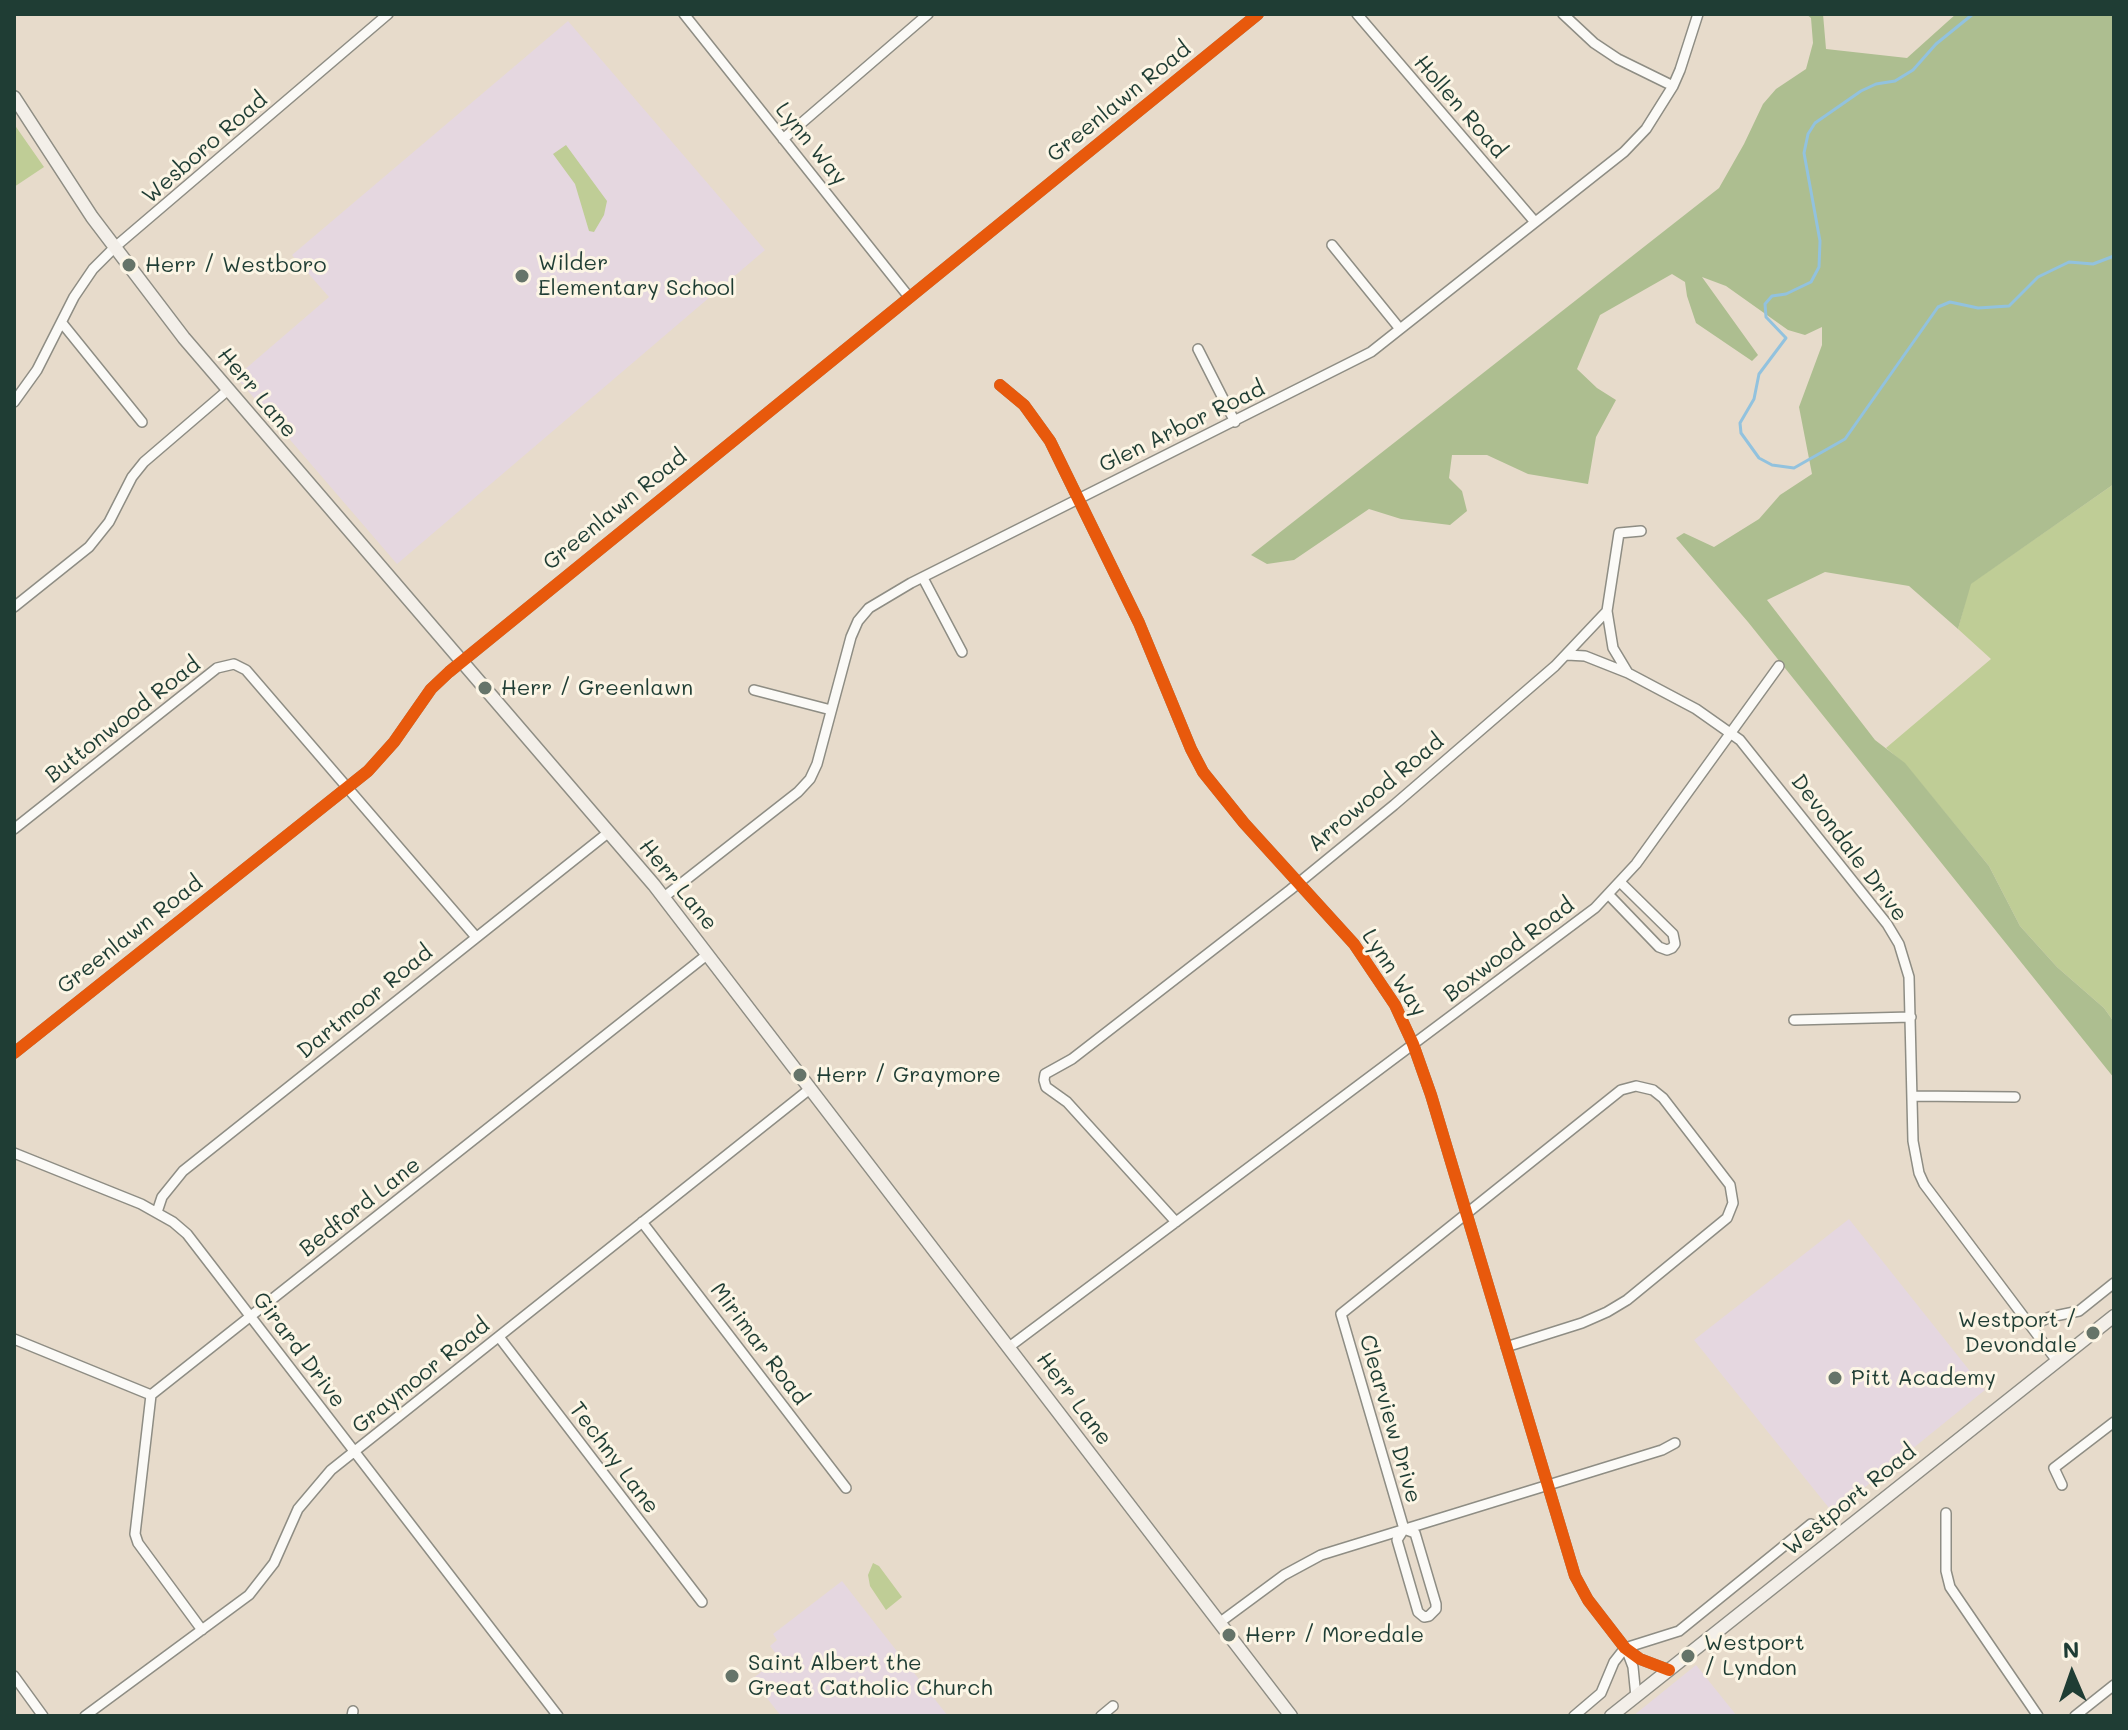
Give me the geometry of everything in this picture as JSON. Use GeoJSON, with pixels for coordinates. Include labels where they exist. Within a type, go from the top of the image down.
{"type":"FeatureCollection","features":[{"type":"Feature","properties":{"kind":"main road","name":"Herr Lane"},"geometry":{"type":"LineString","coordinates":[[14,97],[115,247],[228,390],[664,897],[1291,1716]]}},
{"type":"Feature","properties":{"kind":"main road","name":"Westport Road"},"geometry":{"type":"LineString","coordinates":[[1613,1715],[2114,1316]]}},
{"type":"Feature","properties":{"kind":"street","name":"Wesboro Road"},"geometry":{"type":"LineString","coordinates":[[14,402],[37,370],[74,297],[93,269],[388,14]]}},
{"type":"Feature","properties":{"kind":"street"},"geometry":{"type":"LineString","coordinates":[[783,139],[928,14]]}},
{"type":"Feature","properties":{"kind":"street","name":"Greenlawn Road"},"geometry":{"type":"LineString","coordinates":[[14,1053],[379,760],[431,689],[463,661],[1258,14]]}},
{"type":"Feature","properties":{"kind":"street","name":"Hollen Road"},"geometry":{"type":"LineString","coordinates":[[1357,14],[1535,222]]}},
{"type":"Feature","properties":{"kind":"street"},"geometry":{"type":"LineString","coordinates":[[1563,14],[1594,43],[1618,59],[1673,86]]}},
{"type":"Feature","properties":{"kind":"street","name":"Glen Arbor Road"},"geometry":{"type":"LineString","coordinates":[[664,897],[805,785],[817,764],[851,637],[858,621],[882,598],[1357,361],[1624,152],[1646,129],[1673,86],[1698,14]]}},
{"type":"Feature","properties":{"kind":"street","name":"Lynn Way"},"geometry":{"type":"LineString","coordinates":[[687,15],[909,297]]}},
{"type":"Feature","properties":{"kind":"street"},"geometry":{"type":"LineString","coordinates":[[1332,245],[1400,329]]}},
{"type":"Feature","properties":{"kind":"street"},"geometry":{"type":"LineString","coordinates":[[62,323],[142,422]]}},
{"type":"Feature","properties":{"kind":"street"},"geometry":{"type":"LineString","coordinates":[[1198,349],[1235,422]]}},
{"type":"Feature","properties":{"kind":"street","name":"Lynn Way"},"geometry":{"type":"LineString","coordinates":[[1000,385],[1024,405],[1039,423],[1139,623],[1203,772],[1226,802],[1354,944],[1375,972],[1413,1044],[1579,1585],[1625,1648],[1633,1667],[1636,1697]]}},
{"type":"Feature","properties":{"kind":"street"},"geometry":{"type":"LineString","coordinates":[[14,607],[89,547],[109,522],[132,477],[144,462],[228,390]]}},
{"type":"Feature","properties":{"kind":"street"},"geometry":{"type":"LineString","coordinates":[[1628,673],[1613,648],[1607,611],[1618,537],[1623,531],[1641,531]]}},
{"type":"Feature","properties":{"kind":"street"},"geometry":{"type":"LineString","coordinates":[[923,578],[962,652]]}},
{"type":"Feature","properties":{"kind":"street","name":"Arrowood Road"},"geometry":{"type":"LineString","coordinates":[[1176,1222],[1067,1102],[1046,1087],[1045,1074],[1072,1059],[1299,883],[1394,805],[1567,655],[1607,611]]}},
{"type":"Feature","properties":{"kind":"street","name":"Devondale Drive"},"geometry":{"type":"LineString","coordinates":[[1567,655],[1585,656],[1628,673],[1696,709],[1732,733],[1770,775],[1893,934],[1906,964],[1911,1017],[1914,1154],[1924,1184],[2057,1361]]}},
{"type":"Feature","properties":{"kind":"street","name":"Buttonwood Road"},"geometry":{"type":"LineString","coordinates":[[14,829],[217,668],[226,664],[240,665],[476,937]]}},
{"type":"Feature","properties":{"kind":"street","name":"Boxwood Road"},"geometry":{"type":"LineString","coordinates":[[1009,1347],[1577,922],[1620,882],[1655,840],[1779,666]]}},
{"type":"Feature","properties":{"kind":"street"},"geometry":{"type":"LineString","coordinates":[[754,690],[831,710]]}},
{"type":"Feature","properties":{"kind":"street","name":"Dartmoor Road"},"geometry":{"type":"LineString","coordinates":[[157,1212],[162,1197],[183,1171],[609,832]]}},
{"type":"Feature","properties":{"kind":"street"},"geometry":{"type":"LineString","coordinates":[[1608,894],[1659,947],[1672,948],[1673,934],[1620,882]]}},
{"type":"Feature","properties":{"kind":"street","name":"Bedford Lane"},"geometry":{"type":"LineString","coordinates":[[151,1395],[708,954]]}},
{"type":"Feature","properties":{"kind":"street"},"geometry":{"type":"LineString","coordinates":[[1794,1020],[1911,1017]]}},
{"type":"Feature","properties":{"kind":"street","name":"Clearview Drive"},"geometry":{"type":"LineString","coordinates":[[1404,1529],[1341,1314],[1621,1090],[1640,1086],[1653,1090],[1663,1098],[1730,1185],[1731,1211],[1720,1226],[1617,1306],[1582,1323],[1506,1347]]}},
{"type":"Feature","properties":{"kind":"street","name":"Graymoor Road"},"geometry":{"type":"LineString","coordinates":[[85,1716],[256,1587],[274,1563],[288,1528],[312,1489],[355,1451],[811,1088]]}},
{"type":"Feature","properties":{"kind":"street"},"geometry":{"type":"LineString","coordinates":[[1912,1096],[2015,1097]]}},
{"type":"Feature","properties":{"kind":"street","name":"Girard Drive"},"geometry":{"type":"LineString","coordinates":[[14,1153],[157,1212],[187,1234],[558,1716]]}},
{"type":"Feature","properties":{"kind":"street","name":"Mirimar Road"},"geometry":{"type":"LineString","coordinates":[[642,1222],[846,1488]]}},
{"type":"Feature","properties":{"kind":"street"},"geometry":{"type":"LineString","coordinates":[[2031,1326],[2050,1317],[2079,1311],[2114,1283]]}},
{"type":"Feature","properties":{"kind":"street","name":"Techny Lane"},"geometry":{"type":"LineString","coordinates":[[499,1337],[702,1602]]}},
{"type":"Feature","properties":{"kind":"street"},"geometry":{"type":"LineString","coordinates":[[14,1339],[151,1395],[135,1534],[138,1543],[202,1630]]}},
{"type":"Feature","properties":{"kind":"street"},"geometry":{"type":"LineString","coordinates":[[2062,1485],[2054,1468],[2114,1422]]}},
{"type":"Feature","properties":{"kind":"street"},"geometry":{"type":"LineString","coordinates":[[1219,1623],[1306,1562],[1662,1450],[1675,1443]]}},
{"type":"Feature","properties":{"kind":"street"},"geometry":{"type":"LineString","coordinates":[[1946,1513],[1946,1571],[1950,1587],[2038,1716]]}},
{"type":"Feature","properties":{"kind":"street"},"geometry":{"type":"LineString","coordinates":[[1574,1716],[1601,1693],[1614,1662],[1625,1648],[1679,1631],[1811,1524]]}},
{"type":"Feature","properties":{"kind":"street"},"geometry":{"type":"LineString","coordinates":[[1404,1529],[1415,1533],[1436,1604],[1436,1609],[1429,1616],[1424,1617],[1418,1612],[1405,1569],[1397,1540],[1404,1529]]}},
{"type":"Feature","properties":{"kind":"street","name":"Lynn Way"},"geometry":{"type":"LineString","coordinates":[[1625,1648],[1640,1659],[1669,1670]]}},
{"type":"Feature","properties":{"kind":"street"},"geometry":{"type":"LineString","coordinates":[[14,1676],[43,1716]]}},
{"type":"Feature","properties":{"kind":"street"},"geometry":{"type":"LineString","coordinates":[[2075,1716],[2114,1685]]}},
{"type":"Feature","properties":{"kind":"street"},"geometry":{"type":"LineString","coordinates":[[1101,1716],[1113,1706]]}},
{"type":"Feature","properties":{"kind":"shaded area","name":"Wilder Elementary School"},"geometry":{"type":"Polygon","coordinates":[[[568,21],[765,250],[397,564],[236,377],[329,297],[292,255],[568,21]]]}},
{"type":"Feature","properties":{"kind":"shaded area"},"geometry":{"type":"Polygon","coordinates":[[[1849,1219],[1985,1390],[1833,1513],[1694,1340],[1849,1219]]]}},
{"type":"Feature","properties":{"kind":"shaded area"},"geometry":{"type":"Polygon","coordinates":[[[842,1581],[948,1716],[781,1716],[752,1679],[779,1658],[770,1646],[777,1640],[773,1634],[842,1581]]]}},
{"type":"Feature","properties":{"kind":"shaded area"},"geometry":{"type":"Polygon","coordinates":[[[1696,1665],[1737,1716],[1633,1716],[1696,1665]]]}},
{"type":"Feature","properties":{"kind":"green space"},"geometry":{"type":"Polygon","coordinates":[[[1806,14],[1823,14],[1826,49],[1907,58],[1956,14],[2114,14],[2114,484],[1971,584],[1958,629],[1909,586],[1825,572],[1767,600],[1875,740],[1905,763],[1989,866],[2020,926],[2057,967],[2104,1008],[2114,1022],[2114,1078],[1748,622],[1676,538],[1684,533],[1714,547],[1759,519],[1780,495],[1812,474],[1799,407],[1822,345],[1822,327],[1805,335],[1788,330],[1726,286],[1702,277],[1758,355],[1752,361],[1696,323],[1685,282],[1672,274],[1600,315],[1577,369],[1597,388],[1616,400],[1596,437],[1588,484],[1528,474],[1487,455],[1452,455],[1449,478],[1462,491],[1467,511],[1450,525],[1401,519],[1369,509],[1294,560],[1267,564],[1251,555],[1719,188],[1763,104],[1776,89],[1806,69],[1813,43],[1811,18],[1806,14]]]}},
{"type":"Feature","properties":{"kind":"green space"},"geometry":{"type":"Polygon","coordinates":[[[14,124],[44,167],[14,187],[14,124]]]}},
{"type":"Feature","properties":{"kind":"green space"},"geometry":{"type":"Polygon","coordinates":[[[566,145],[607,201],[604,215],[594,232],[589,231],[575,184],[553,154],[566,145]]]}},
{"type":"Feature","properties":{"kind":"green space"},"geometry":{"type":"Polygon","coordinates":[[[2114,484],[2114,1022],[2104,1008],[2057,967],[2020,926],[1989,866],[1905,764],[1886,748],[1991,659],[1958,629],[1970,584],[2114,484]]]}},
{"type":"Feature","properties":{"kind":"green space"},"geometry":{"type":"Polygon","coordinates":[[[873,1563],[879,1566],[902,1597],[886,1610],[870,1586],[868,1575],[873,1563]]]}},
{"type":"Feature","properties":{"kind":"waterway"},"geometry":{"type":"LineString","coordinates":[[1973,14],[1936,44],[1913,70],[1895,81],[1876,84],[1861,91],[1815,123],[1808,134],[1804,153],[1820,241],[1819,267],[1811,282],[1786,294],[1772,296],[1765,304],[1766,317],[1786,338],[1759,374],[1754,399],[1740,423],[1741,433],[1759,458],[1772,465],[1794,468],[1845,439],[1938,307],[1950,302],[1978,308],[2009,306],[2038,277],[2069,262],[2093,264],[2114,256]]}},
{"type":"Feature","properties":{"kind":"cycle path"},"geometry":{"type":"LineString","coordinates":[[14,1053],[368,771],[394,742],[431,689],[449,672],[1258,14]]}},
{"type":"Feature","properties":{"kind":"cycle path"},"geometry":{"type":"LineString","coordinates":[[1000,385],[1024,405],[1050,441],[1139,623],[1203,772],[1244,823],[1354,944],[1395,1005],[1431,1095],[1575,1576],[1588,1600],[1625,1648],[1640,1659],[1669,1670]]}},
{"type":"Feature","properties":{"kind":"place","name":"Herr / Westboro"},"geometry":{"type":"Point","coordinates":[129,265]}},
{"type":"Feature","properties":{"kind":"place","name":"Wilder Elementary School"},"geometry":{"type":"Point","coordinates":[522,276]}},
{"type":"Feature","properties":{"kind":"place","name":"Herr / Greenlawn"},"geometry":{"type":"Point","coordinates":[485,688]}},
{"type":"Feature","properties":{"kind":"place","name":"Herr / Graymore"},"geometry":{"type":"Point","coordinates":[800,1075]}},
{"type":"Feature","properties":{"kind":"place","name":"Westport / Devondale"},"geometry":{"type":"Point","coordinates":[2093,1333]}},
{"type":"Feature","properties":{"kind":"place","name":"Pitt Academy"},"geometry":{"type":"Point","coordinates":[1835,1378]}},
{"type":"Feature","properties":{"kind":"place","name":"Herr / Moredale"},"geometry":{"type":"Point","coordinates":[1229,1635]}},
{"type":"Feature","properties":{"kind":"place","name":"Westport / Lyndon"},"geometry":{"type":"Point","coordinates":[1688,1656]}},
{"type":"Feature","properties":{"kind":"place","name":"Saint Albert the Great Catholic Church"},"geometry":{"type":"Point","coordinates":[732,1676]}}]}
